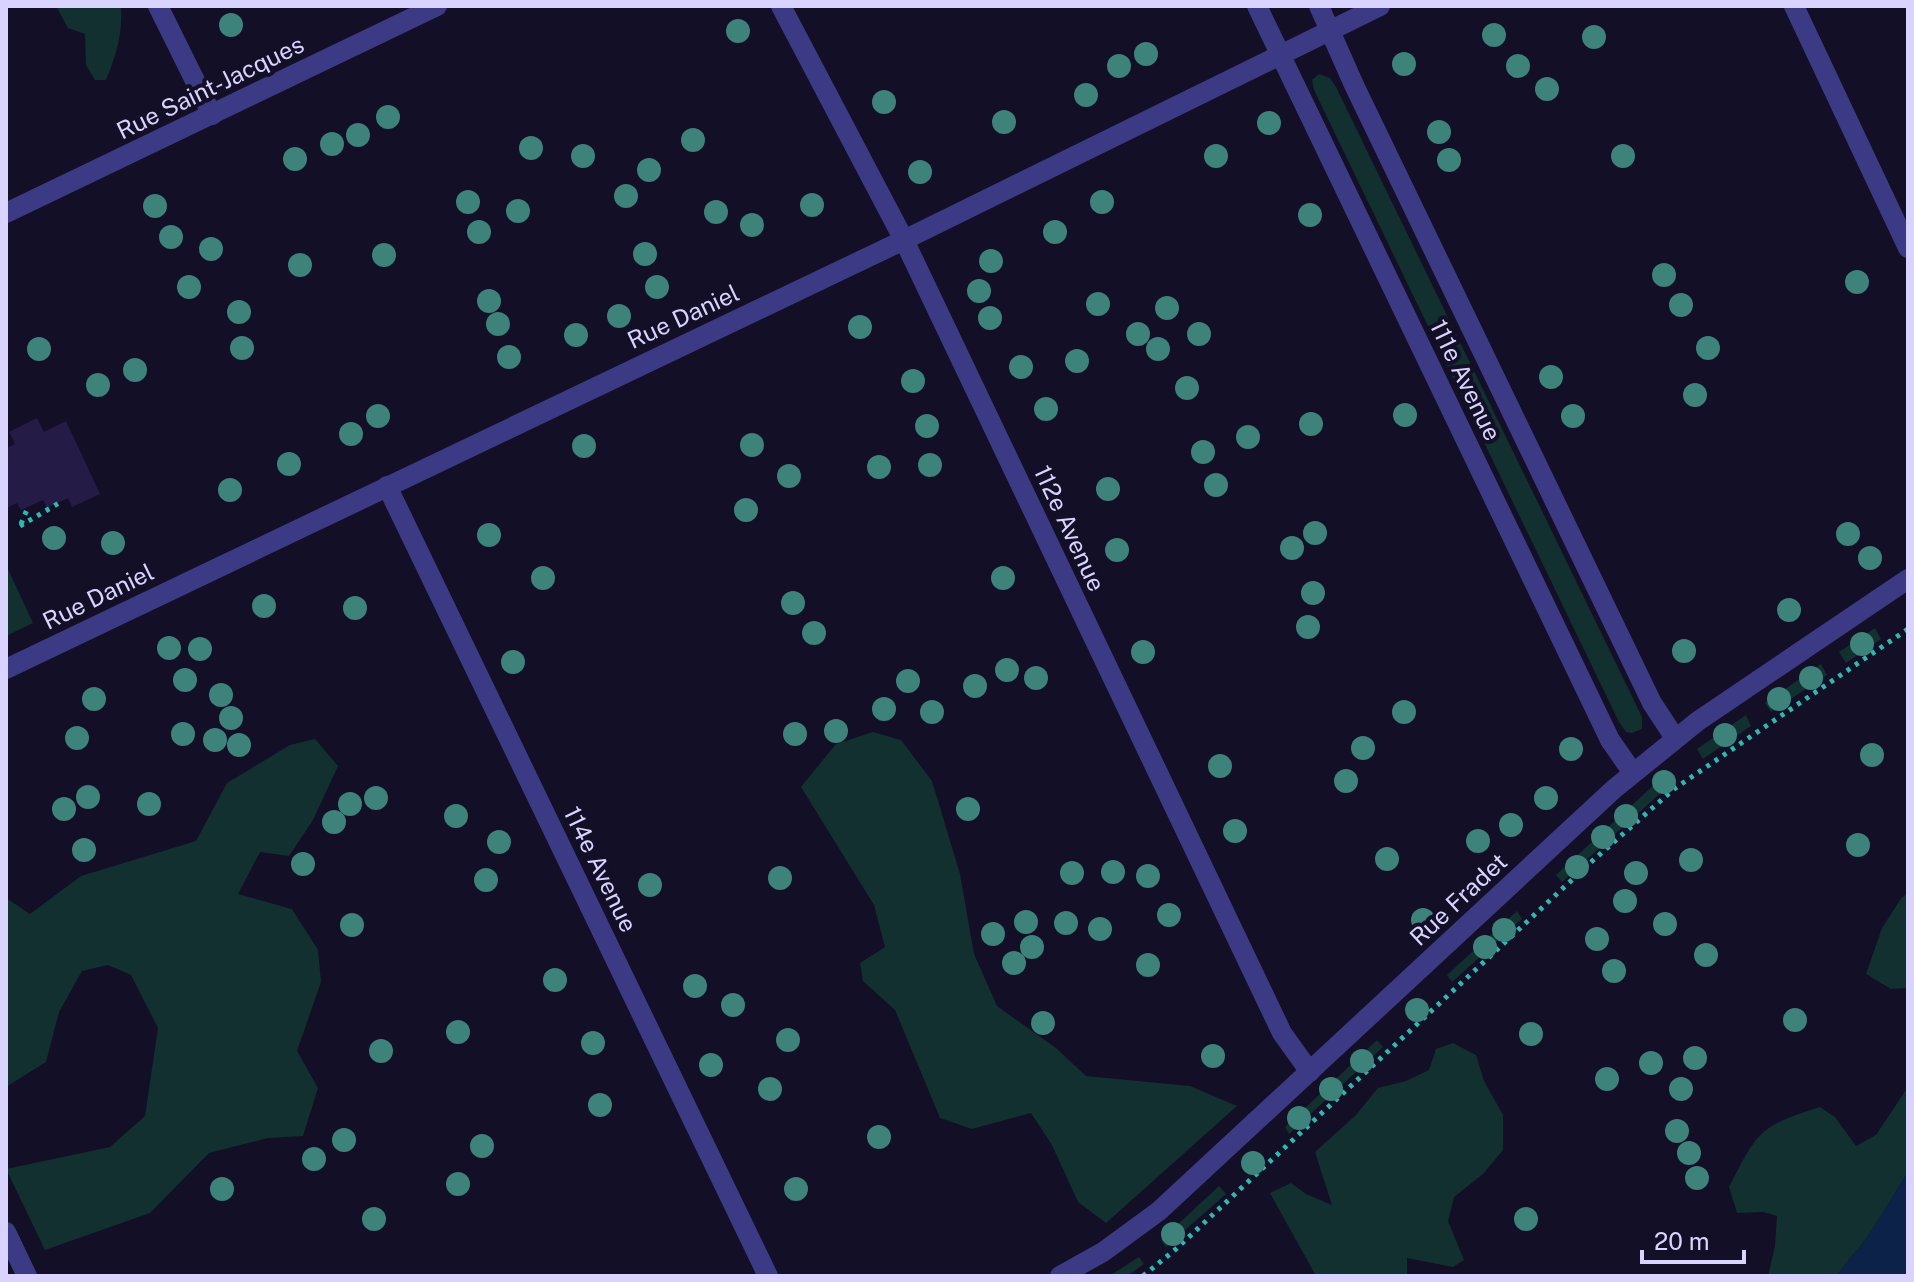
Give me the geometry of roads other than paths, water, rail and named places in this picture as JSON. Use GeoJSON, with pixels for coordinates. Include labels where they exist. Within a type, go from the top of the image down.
{"type":"FeatureCollection","features":[{"type":"Feature","properties":{"kind":"street"},"geometry":{"type":"LineString","coordinates":[[158,6],[212,115]]}},
{"type":"Feature","properties":{"kind":"street","name":"Rue Saint-Jacques"},"geometry":{"type":"LineString","coordinates":[[6,213],[437,6]]}},
{"type":"Feature","properties":{"kind":"street","name":"112e Avenue"},"geometry":{"type":"LineString","coordinates":[[781,6],[904,240],[1282,1033],[1310,1072]]}},
{"type":"Feature","properties":{"kind":"street","name":"111e Avenue"},"geometry":{"type":"LineString","coordinates":[[1257,6],[1610,740],[1633,773]]}},
{"type":"Feature","properties":{"kind":"street","name":"111e Avenue"},"geometry":{"type":"LineString","coordinates":[[1319,6],[1354,85],[1652,703],[1675,738]]}},
{"type":"Feature","properties":{"kind":"street","name":"Rue Daniel"},"geometry":{"type":"LineString","coordinates":[[6,669],[904,240],[1380,6]]}},
{"type":"Feature","properties":{"kind":"street"},"geometry":{"type":"LineString","coordinates":[[1794,6],[1908,248]]}},
{"type":"Feature","properties":{"kind":"street","name":"114e Avenue"},"geometry":{"type":"LineString","coordinates":[[387,486],[768,1276]]}},
{"type":"Feature","properties":{"kind":"street","name":"Rue Fradet"},"geometry":{"type":"LineString","coordinates":[[1060,1276],[1142,1225],[1633,773],[1675,738],[1908,579]]}},
{"type":"Feature","properties":{"kind":"street"},"geometry":{"type":"LineString","coordinates":[[6,1232],[27,1276]]}},
{"type":"Feature","properties":{"kind":"water"},"geometry":{"type":"Polygon","coordinates":[[[1908,1172],[1908,1276],[1836,1276],[1869,1235],[1908,1172]]]}}]}
